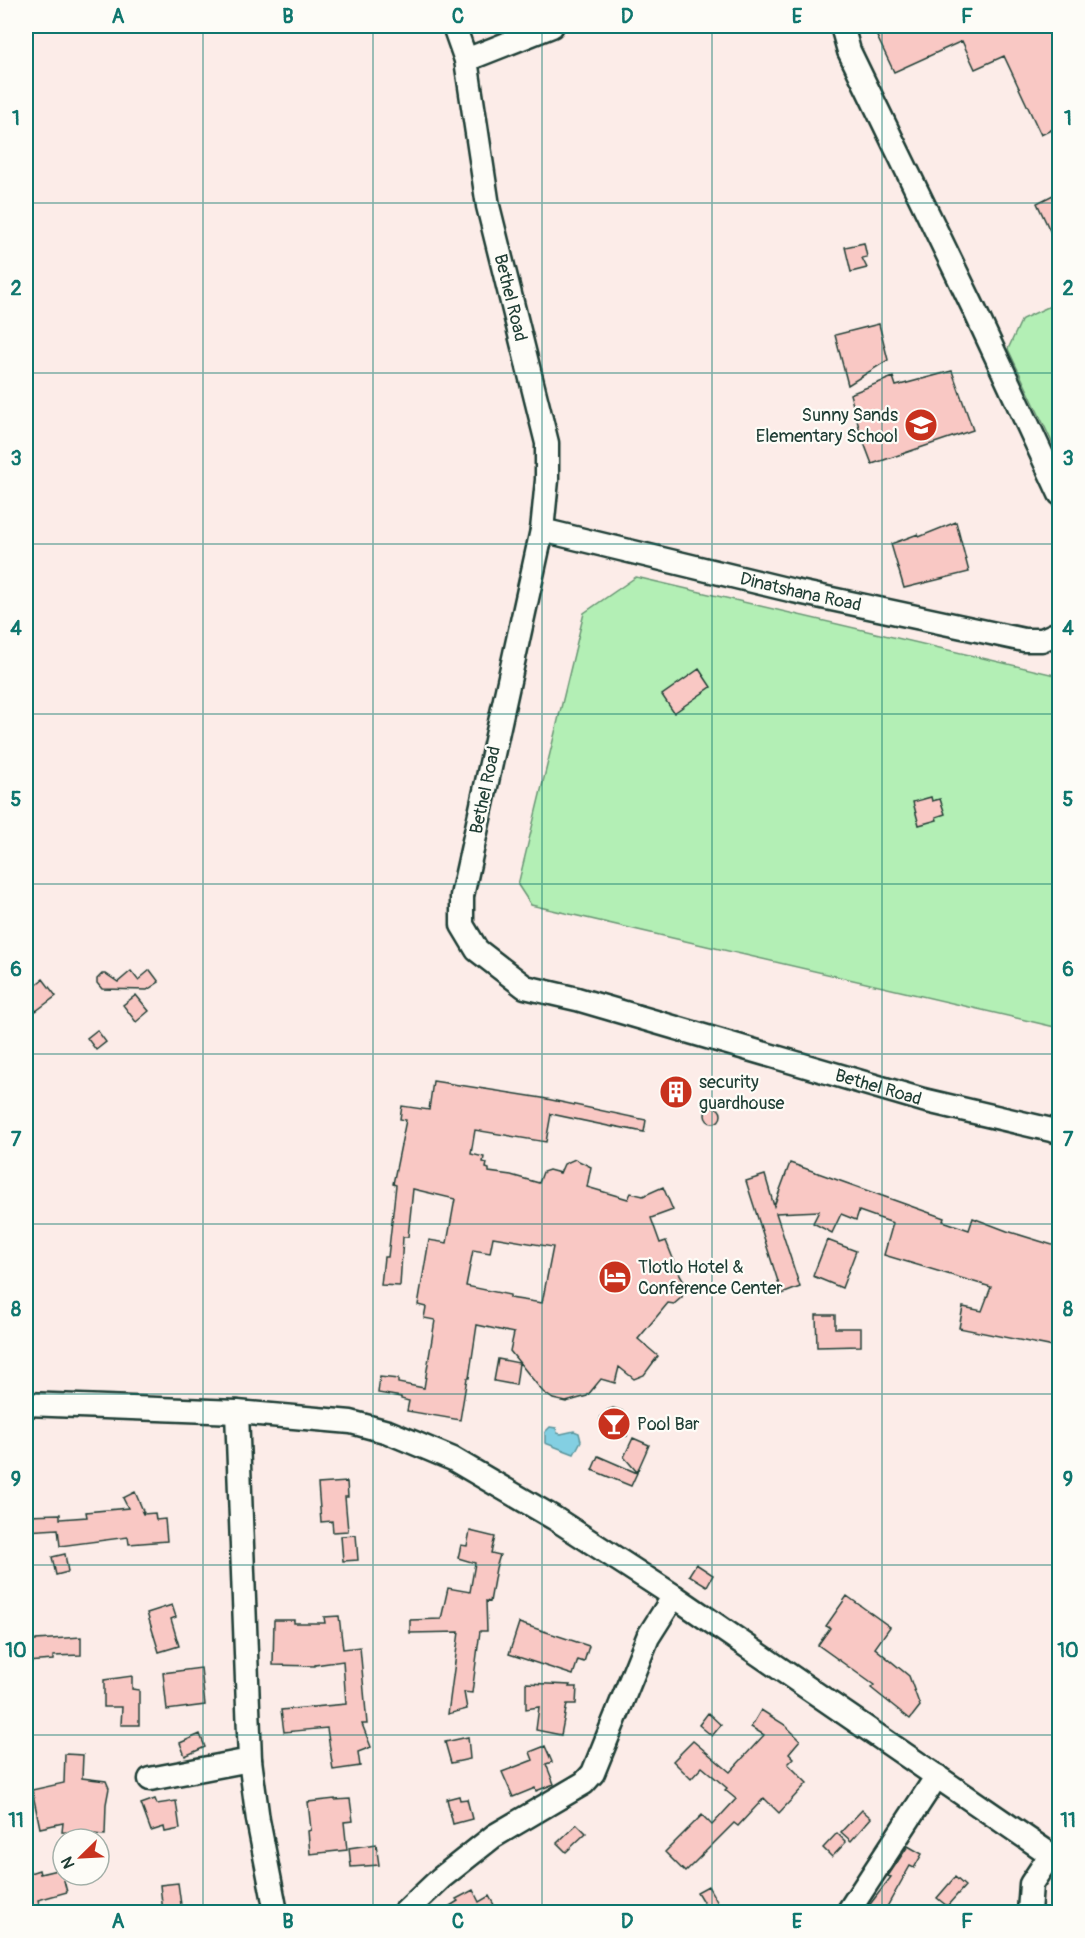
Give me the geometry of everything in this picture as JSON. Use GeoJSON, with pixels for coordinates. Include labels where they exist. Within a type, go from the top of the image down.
{"type":"FeatureCollection","features":[{"type":"Feature","properties":{"kind":"street","name":"Bethel Road"},"geometry":{"type":"LineString","coordinates":[[454,26],[466,60],[488,206],[547,443],[547,480],[542,530],[462,896],[462,925],[477,950],[525,987],[577,999],[923,1100],[1059,1132]]}},
{"type":"Feature","properties":{"kind":"street"},"geometry":{"type":"LineString","coordinates":[[466,60],[552,26]]}},
{"type":"Feature","properties":{"kind":"street"},"geometry":{"type":"LineString","coordinates":[[842,26],[849,51],[975,311],[1059,494]]}},
{"type":"Feature","properties":{"kind":"street","name":"Dinatshana Road"},"geometry":{"type":"LineString","coordinates":[[542,530],[794,591],[1024,640],[1042,640],[1059,632]]}},
{"type":"Feature","properties":{"kind":"street"},"geometry":{"type":"LineString","coordinates":[[26,1404],[237,1412],[351,1422],[388,1432],[453,1459],[554,1518],[674,1596],[1055,1857],[1031,1884],[1029,1912]]}},
{"type":"Feature","properties":{"kind":"street"},"geometry":{"type":"LineString","coordinates":[[237,1412],[250,1760],[258,1820],[276,1912]]}},
{"type":"Feature","properties":{"kind":"street"},"geometry":{"type":"LineString","coordinates":[[405,1912],[441,1878],[494,1836],[584,1783],[593,1773],[648,1637],[674,1596]]}},
{"type":"Feature","properties":{"kind":"street"},"geometry":{"type":"LineString","coordinates":[[150,1779],[250,1760]]}},
{"type":"Feature","properties":{"kind":"street"},"geometry":{"type":"LineString","coordinates":[[848,1912],[937,1776]]}},
{"type":"Feature","properties":{"kind":"green space"},"geometry":{"type":"Polygon","coordinates":[[[1059,302],[1059,457],[1008,349],[1022,319],[1059,302]]]}},
{"type":"Feature","properties":{"kind":"green space"},"geometry":{"type":"Polygon","coordinates":[[[636,577],[1059,676],[1059,1028],[531,905],[518,885],[584,613],[636,577]]]}},
{"type":"Feature","properties":{"kind":"water"},"geometry":{"type":"Polygon","coordinates":[[[550,1427],[556,1428],[557,1433],[561,1434],[574,1431],[579,1433],[581,1441],[574,1454],[545,1443],[545,1432],[550,1427]]]}},
{"type":"Feature","properties":{"kind":"building"},"geometry":{"type":"Polygon","coordinates":[[[872,26],[1059,26],[1059,126],[1041,135],[1004,56],[975,69],[962,41],[894,72],[872,26]]]}},
{"type":"Feature","properties":{"kind":"building"},"geometry":{"type":"Polygon","coordinates":[[[1059,192],[1059,250],[1037,203],[1059,192]]]}},
{"type":"Feature","properties":{"kind":"building"},"geometry":{"type":"Polygon","coordinates":[[[864,243],[867,257],[862,258],[867,268],[851,272],[845,247],[864,243]]]}},
{"type":"Feature","properties":{"kind":"building"},"geometry":{"type":"Polygon","coordinates":[[[879,324],[888,360],[848,385],[835,335],[879,324]]]}},
{"type":"Feature","properties":{"kind":"building"},"geometry":{"type":"Polygon","coordinates":[[[952,371],[973,430],[872,464],[850,394],[893,377],[896,386],[952,371]]]}},
{"type":"Feature","properties":{"kind":"building"},"geometry":{"type":"Polygon","coordinates":[[[956,522],[969,572],[904,588],[891,544],[918,534],[919,537],[956,522]]]}},
{"type":"Feature","properties":{"kind":"building"},"geometry":{"type":"Polygon","coordinates":[[[699,669],[711,687],[674,713],[662,695],[699,669]]]}},
{"type":"Feature","properties":{"kind":"building"},"geometry":{"type":"Polygon","coordinates":[[[931,797],[932,801],[940,799],[945,814],[936,817],[937,820],[919,825],[913,802],[931,797]]]}},
{"type":"Feature","properties":{"kind":"building"},"geometry":{"type":"Polygon","coordinates":[[[150,970],[159,982],[147,990],[102,989],[97,983],[97,979],[102,974],[118,982],[131,971],[138,980],[150,970]]]}},
{"type":"Feature","properties":{"kind":"building"},"geometry":{"type":"Polygon","coordinates":[[[43,979],[56,996],[36,1011],[26,998],[26,992],[43,979]]]}},
{"type":"Feature","properties":{"kind":"building"},"geometry":{"type":"Polygon","coordinates":[[[136,995],[149,1011],[136,1022],[123,1005],[136,995]]]}},
{"type":"Feature","properties":{"kind":"building"},"geometry":{"type":"Polygon","coordinates":[[[97,1030],[106,1042],[96,1050],[87,1038],[97,1030]]]}},
{"type":"Feature","properties":{"kind":"building","name":"Tlotlo Hotel & Conference Center"},"geometry":{"type":"Polygon","coordinates":[[[433,1081],[542,1098],[646,1120],[644,1132],[551,1114],[546,1142],[475,1130],[471,1154],[484,1157],[483,1162],[487,1163],[486,1168],[489,1172],[539,1183],[543,1172],[549,1170],[560,1173],[564,1164],[575,1159],[591,1167],[587,1187],[628,1199],[631,1193],[643,1196],[663,1187],[673,1210],[651,1218],[660,1243],[666,1241],[685,1283],[682,1297],[674,1304],[668,1303],[638,1339],[658,1356],[644,1375],[634,1379],[619,1367],[615,1383],[601,1379],[587,1396],[566,1402],[553,1399],[543,1392],[510,1351],[514,1333],[477,1325],[460,1420],[407,1411],[409,1401],[401,1397],[378,1393],[380,1377],[398,1379],[398,1383],[424,1388],[435,1320],[424,1318],[426,1307],[418,1305],[429,1240],[447,1243],[455,1199],[413,1189],[408,1237],[403,1237],[400,1286],[381,1285],[384,1257],[388,1257],[396,1185],[393,1184],[406,1120],[400,1119],[402,1106],[429,1110],[433,1081]],[[493,1237],[490,1253],[473,1250],[466,1286],[510,1295],[510,1298],[542,1303],[553,1247],[493,1237]]]}},
{"type":"Feature","properties":{"kind":"building","name":"security guardhouse"},"geometry":{"type":"Polygon","coordinates":[[[669,1083],[685,1086],[682,1099],[667,1097],[669,1083]]]}},
{"type":"Feature","properties":{"kind":"building"},"geometry":{"type":"Polygon","coordinates":[[[713,1107],[721,1115],[713,1123],[705,1115],[713,1107]]]}},
{"type":"Feature","properties":{"kind":"building"},"geometry":{"type":"Polygon","coordinates":[[[790,1163],[944,1218],[943,1221],[969,1230],[973,1218],[1059,1247],[1059,1348],[959,1328],[963,1307],[982,1311],[991,1287],[884,1255],[893,1223],[859,1211],[856,1220],[841,1214],[832,1233],[813,1223],[819,1211],[776,1213],[800,1287],[782,1294],[746,1181],[765,1175],[774,1206],[790,1163]]]}},
{"type":"Feature","properties":{"kind":"building"},"geometry":{"type":"Polygon","coordinates":[[[827,1240],[856,1251],[842,1288],[813,1276],[827,1240]]]}},
{"type":"Feature","properties":{"kind":"building"},"geometry":{"type":"Polygon","coordinates":[[[816,1315],[835,1315],[835,1328],[861,1328],[861,1346],[817,1347],[816,1315]]]}},
{"type":"Feature","properties":{"kind":"building"},"geometry":{"type":"Polygon","coordinates":[[[498,1359],[519,1363],[516,1385],[494,1381],[498,1359]]]}},
{"type":"Feature","properties":{"kind":"building","name":"Pool Bar"},"geometry":{"type":"Polygon","coordinates":[[[613,1408],[622,1411],[628,1418],[627,1436],[608,1438],[601,1430],[601,1416],[613,1408]]]}},
{"type":"Feature","properties":{"kind":"building"},"geometry":{"type":"Polygon","coordinates":[[[633,1438],[649,1445],[637,1472],[624,1457],[633,1438]]]}},
{"type":"Feature","properties":{"kind":"building"},"geometry":{"type":"Polygon","coordinates":[[[598,1456],[637,1473],[631,1486],[592,1470],[598,1456]]]}},
{"type":"Feature","properties":{"kind":"building"},"geometry":{"type":"Polygon","coordinates":[[[347,1482],[348,1497],[345,1497],[348,1531],[333,1532],[332,1521],[321,1522],[318,1484],[347,1482]]]}},
{"type":"Feature","properties":{"kind":"building"},"geometry":{"type":"Polygon","coordinates":[[[135,1492],[143,1514],[155,1513],[156,1520],[165,1519],[167,1541],[129,1544],[128,1537],[60,1546],[58,1529],[26,1531],[26,1515],[60,1514],[60,1519],[87,1517],[86,1512],[128,1508],[123,1498],[135,1492]]]}},
{"type":"Feature","properties":{"kind":"building"},"geometry":{"type":"Polygon","coordinates":[[[470,1531],[495,1537],[491,1553],[500,1555],[490,1602],[486,1601],[487,1631],[480,1631],[472,1693],[464,1692],[467,1709],[448,1714],[459,1632],[410,1633],[410,1620],[441,1619],[448,1588],[470,1592],[475,1563],[458,1558],[461,1545],[467,1546],[470,1531]]]}},
{"type":"Feature","properties":{"kind":"building"},"geometry":{"type":"Polygon","coordinates":[[[356,1535],[358,1560],[343,1561],[341,1536],[356,1535]]]}},
{"type":"Feature","properties":{"kind":"building"},"geometry":{"type":"Polygon","coordinates":[[[65,1554],[68,1572],[56,1575],[52,1557],[65,1554]]]}},
{"type":"Feature","properties":{"kind":"building"},"geometry":{"type":"Polygon","coordinates":[[[696,1564],[713,1575],[707,1586],[689,1575],[696,1564]]]}},
{"type":"Feature","properties":{"kind":"building"},"geometry":{"type":"Polygon","coordinates":[[[847,1596],[890,1627],[875,1648],[909,1676],[920,1706],[910,1719],[871,1688],[874,1685],[818,1645],[830,1628],[826,1626],[847,1596]]]}},
{"type":"Feature","properties":{"kind":"building"},"geometry":{"type":"Polygon","coordinates":[[[172,1605],[176,1617],[171,1619],[179,1646],[159,1652],[147,1613],[172,1605]]]}},
{"type":"Feature","properties":{"kind":"building"},"geometry":{"type":"Polygon","coordinates":[[[339,1616],[343,1649],[360,1647],[367,1724],[362,1724],[371,1747],[358,1752],[360,1766],[333,1770],[327,1728],[284,1732],[281,1710],[346,1704],[343,1661],[315,1666],[273,1665],[274,1620],[294,1620],[294,1623],[325,1623],[324,1617],[339,1616]]]}},
{"type":"Feature","properties":{"kind":"building"},"geometry":{"type":"Polygon","coordinates":[[[519,1623],[589,1646],[584,1662],[578,1660],[573,1675],[509,1654],[519,1623]]]}},
{"type":"Feature","properties":{"kind":"building"},"geometry":{"type":"Polygon","coordinates":[[[81,1637],[81,1655],[53,1656],[53,1660],[26,1662],[26,1642],[81,1637]]]}},
{"type":"Feature","properties":{"kind":"building"},"geometry":{"type":"Polygon","coordinates":[[[201,1668],[205,1705],[167,1710],[163,1673],[201,1668]]]}},
{"type":"Feature","properties":{"kind":"building"},"geometry":{"type":"Polygon","coordinates":[[[132,1676],[132,1689],[139,1690],[139,1725],[121,1725],[122,1707],[104,1707],[104,1680],[132,1676]]]}},
{"type":"Feature","properties":{"kind":"building"},"geometry":{"type":"Polygon","coordinates":[[[526,1683],[577,1687],[576,1704],[567,1704],[561,1735],[536,1730],[539,1707],[526,1709],[526,1683]]]}},
{"type":"Feature","properties":{"kind":"building"},"geometry":{"type":"Polygon","coordinates":[[[761,1710],[785,1725],[800,1740],[789,1753],[794,1758],[788,1764],[807,1783],[779,1813],[764,1798],[738,1826],[734,1823],[685,1872],[665,1852],[702,1815],[712,1825],[736,1799],[725,1790],[727,1788],[702,1767],[691,1779],[673,1761],[693,1741],[730,1772],[764,1735],[751,1727],[761,1710]]]}},
{"type":"Feature","properties":{"kind":"building"},"geometry":{"type":"Polygon","coordinates":[[[708,1713],[721,1725],[712,1736],[699,1725],[708,1713]]]}},
{"type":"Feature","properties":{"kind":"building"},"geometry":{"type":"Polygon","coordinates":[[[200,1734],[205,1747],[185,1756],[180,1743],[200,1734]]]}},
{"type":"Feature","properties":{"kind":"building"},"geometry":{"type":"Polygon","coordinates":[[[468,1737],[470,1759],[451,1763],[445,1742],[468,1737]]]}},
{"type":"Feature","properties":{"kind":"building"},"geometry":{"type":"Polygon","coordinates":[[[545,1746],[552,1762],[546,1764],[554,1784],[536,1791],[535,1788],[513,1797],[502,1772],[533,1760],[530,1752],[545,1746]]]}},
{"type":"Feature","properties":{"kind":"building"},"geometry":{"type":"Polygon","coordinates":[[[65,1754],[83,1755],[82,1778],[106,1781],[109,1788],[105,1827],[63,1827],[63,1823],[40,1828],[32,1790],[64,1783],[65,1754]]]}},
{"type":"Feature","properties":{"kind":"building"},"geometry":{"type":"Polygon","coordinates":[[[459,1796],[460,1800],[467,1799],[472,1819],[453,1824],[447,1799],[459,1796]]]}},
{"type":"Feature","properties":{"kind":"building"},"geometry":{"type":"Polygon","coordinates":[[[155,1799],[157,1804],[176,1801],[180,1829],[165,1832],[164,1827],[151,1831],[141,1804],[155,1799]]]}},
{"type":"Feature","properties":{"kind":"building"},"geometry":{"type":"Polygon","coordinates":[[[350,1799],[353,1821],[344,1822],[347,1850],[310,1854],[308,1831],[311,1830],[308,1802],[350,1799]]]}},
{"type":"Feature","properties":{"kind":"building"},"geometry":{"type":"Polygon","coordinates":[[[862,1810],[871,1818],[851,1841],[841,1832],[862,1810]]]}},
{"type":"Feature","properties":{"kind":"building"},"geometry":{"type":"Polygon","coordinates":[[[577,1824],[586,1833],[566,1852],[557,1843],[577,1824]]]}},
{"type":"Feature","properties":{"kind":"building"},"geometry":{"type":"Polygon","coordinates":[[[837,1833],[846,1842],[832,1857],[823,1848],[837,1833]]]}},
{"type":"Feature","properties":{"kind":"building"},"geometry":{"type":"Polygon","coordinates":[[[376,1844],[379,1865],[351,1867],[349,1848],[376,1844]]]}},
{"type":"Feature","properties":{"kind":"building"},"geometry":{"type":"Polygon","coordinates":[[[908,1846],[922,1854],[914,1868],[910,1866],[884,1912],[874,1912],[868,1907],[891,1877],[888,1876],[908,1846]]]}},
{"type":"Feature","properties":{"kind":"building"},"geometry":{"type":"Polygon","coordinates":[[[39,1870],[40,1874],[51,1871],[51,1887],[66,1887],[67,1892],[38,1900],[41,1912],[26,1912],[26,1871],[30,1873],[39,1870]]]}},
{"type":"Feature","properties":{"kind":"building"},"geometry":{"type":"Polygon","coordinates":[[[955,1877],[965,1886],[947,1906],[937,1898],[955,1877]]]}},
{"type":"Feature","properties":{"kind":"building"},"geometry":{"type":"Polygon","coordinates":[[[178,1883],[182,1912],[163,1912],[160,1885],[178,1883]]]}},
{"type":"Feature","properties":{"kind":"building"},"geometry":{"type":"Polygon","coordinates":[[[708,1886],[723,1912],[709,1912],[697,1892],[708,1886]]]}},
{"type":"Feature","properties":{"kind":"building"},"geometry":{"type":"Polygon","coordinates":[[[473,1890],[479,1902],[489,1896],[498,1912],[440,1912],[458,1901],[456,1899],[473,1890]]]}},
{"type":"Feature","properties":{"kind":"place","name":"Sunny Sands Elementary School"},"geometry":{"type":"Point","coordinates":[921,425]}},
{"type":"Feature","properties":{"kind":"place","name":"security guardhouse"},"geometry":{"type":"Point","coordinates":[676,1092]}},
{"type":"Feature","properties":{"kind":"place","name":"Tlotlo Hotel & Conference Center"},"geometry":{"type":"Point","coordinates":[615,1277]}},
{"type":"Feature","properties":{"kind":"place","name":"Pool Bar"},"geometry":{"type":"Point","coordinates":[614,1424]}}]}
